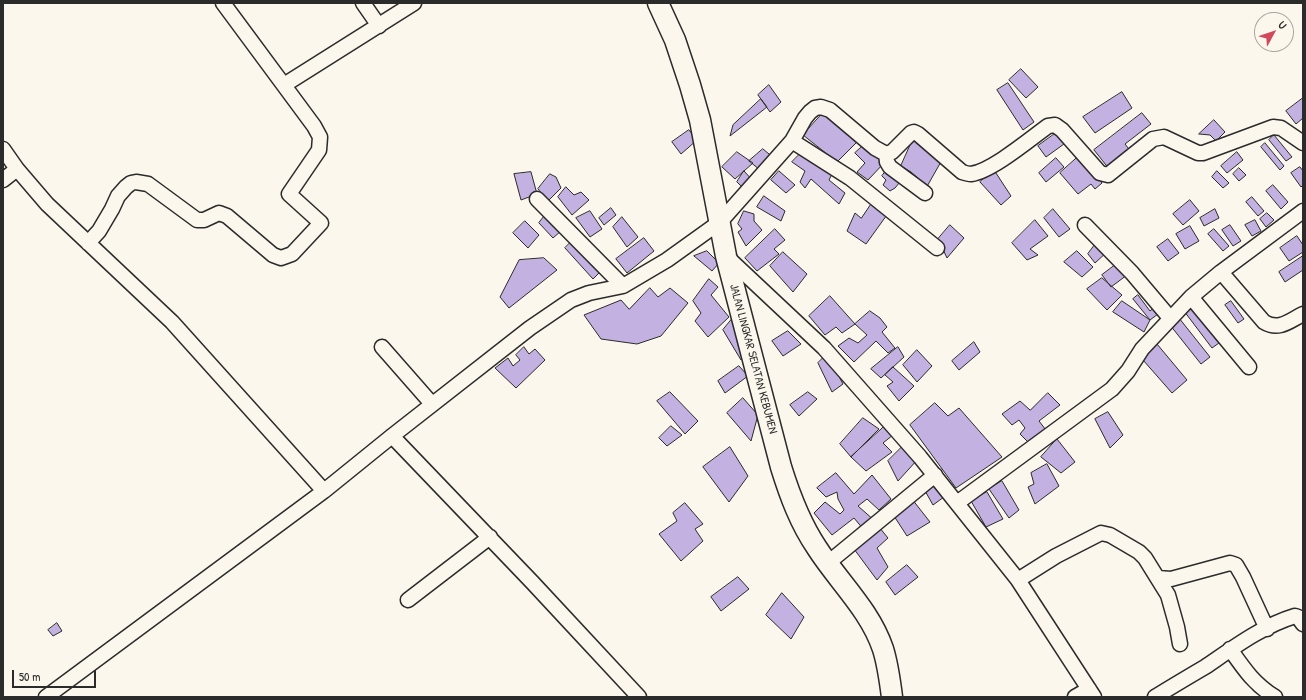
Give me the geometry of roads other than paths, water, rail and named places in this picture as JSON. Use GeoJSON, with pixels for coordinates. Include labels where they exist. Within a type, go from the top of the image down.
{"type":"FeatureCollection","features":[{"type":"Feature","properties":{"kind":"highway","name":"JALAN LINGKAR SELATAN KEBUMEN"},"geometry":{"type":"LineString","coordinates":[[658,3],[675,40],[700,120],[726,256],[781,467],[792,500],[816,548],[861,608],[882,648],[888,668],[892,697]]}},
{"type":"Feature","properties":{"kind":"street"},"geometry":{"type":"LineString","coordinates":[[88,243],[99,231],[118,196],[131,183],[136,182],[148,184],[198,220],[204,220],[219,213],[227,216],[273,254],[281,258],[292,254],[321,223],[289,194],[319,150],[320,136],[223,3]]}},
{"type":"Feature","properties":{"kind":"street"},"geometry":{"type":"LineString","coordinates":[[363,3],[379,26]]}},
{"type":"Feature","properties":{"kind":"street"},"geometry":{"type":"LineString","coordinates":[[284,85],[414,3]]}},
{"type":"Feature","properties":{"kind":"street"},"geometry":{"type":"LineString","coordinates":[[46,697],[324,491],[432,404],[530,328],[571,300],[589,293],[623,286],[667,260],[720,222],[792,141],[805,118],[815,108],[821,107],[830,110],[875,148],[886,154],[892,152],[911,133],[914,132],[962,172],[970,174],[992,165],[1048,126],[1055,125],[1062,130],[1100,173],[1108,175],[1153,140],[1160,137],[1164,137],[1198,153],[1203,153],[1273,127],[1281,128],[1303,143]]}},
{"type":"Feature","properties":{"kind":"street"},"geometry":{"type":"LineString","coordinates":[[792,141],[850,178],[937,248]]}},
{"type":"Feature","properties":{"kind":"street"},"geometry":{"type":"LineString","coordinates":[[3,149],[17,169],[47,204],[172,322],[324,491]]}},
{"type":"Feature","properties":{"kind":"street"},"geometry":{"type":"LineString","coordinates":[[886,154],[887,162],[890,167],[925,193]]}},
{"type":"Feature","properties":{"kind":"street"},"geometry":{"type":"LineString","coordinates":[[3,180],[17,169]]}},
{"type":"Feature","properties":{"kind":"street"},"geometry":{"type":"LineString","coordinates":[[537,200],[623,286]]}},
{"type":"Feature","properties":{"kind":"street"},"geometry":{"type":"LineString","coordinates":[[957,503],[1112,390],[1128,371],[1142,349],[1190,297],[1303,211]]}},
{"type":"Feature","properties":{"kind":"street"},"geometry":{"type":"LineString","coordinates":[[1085,225],[1132,273],[1170,318]]}},
{"type":"Feature","properties":{"kind":"street"},"geometry":{"type":"LineString","coordinates":[[726,256],[824,348],[893,424],[935,475],[1018,580],[1092,693],[1075,697]]}},
{"type":"Feature","properties":{"kind":"street"},"geometry":{"type":"LineString","coordinates":[[1221,272],[1264,322],[1271,326],[1279,326],[1303,314]]}},
{"type":"Feature","properties":{"kind":"street"},"geometry":{"type":"LineString","coordinates":[[1190,297],[1248,367]]}},
{"type":"Feature","properties":{"kind":"street"},"geometry":{"type":"LineString","coordinates":[[382,347],[432,404]]}},
{"type":"Feature","properties":{"kind":"street"},"geometry":{"type":"LineString","coordinates":[[392,436],[490,537],[639,697]]}},
{"type":"Feature","properties":{"kind":"street"},"geometry":{"type":"LineString","coordinates":[[828,563],[935,475]]}},
{"type":"Feature","properties":{"kind":"street"},"geometry":{"type":"LineString","coordinates":[[1018,580],[1056,556],[1101,533],[1105,533],[1142,555],[1158,578],[1168,595],[1180,644]]}},
{"type":"Feature","properties":{"kind":"street"},"geometry":{"type":"LineString","coordinates":[[408,600],[490,537]]}},
{"type":"Feature","properties":{"kind":"street"},"geometry":{"type":"LineString","coordinates":[[1158,578],[1171,579],[1191,574],[1206,568],[1230,563],[1236,565],[1267,629]]}},
{"type":"Feature","properties":{"kind":"street"},"geometry":{"type":"LineString","coordinates":[[1155,697],[1239,643],[1267,629],[1295,616],[1303,624]]}},
{"type":"Feature","properties":{"kind":"street"},"geometry":{"type":"LineString","coordinates":[[1230,649],[1249,676],[1275,697]]}}]}
